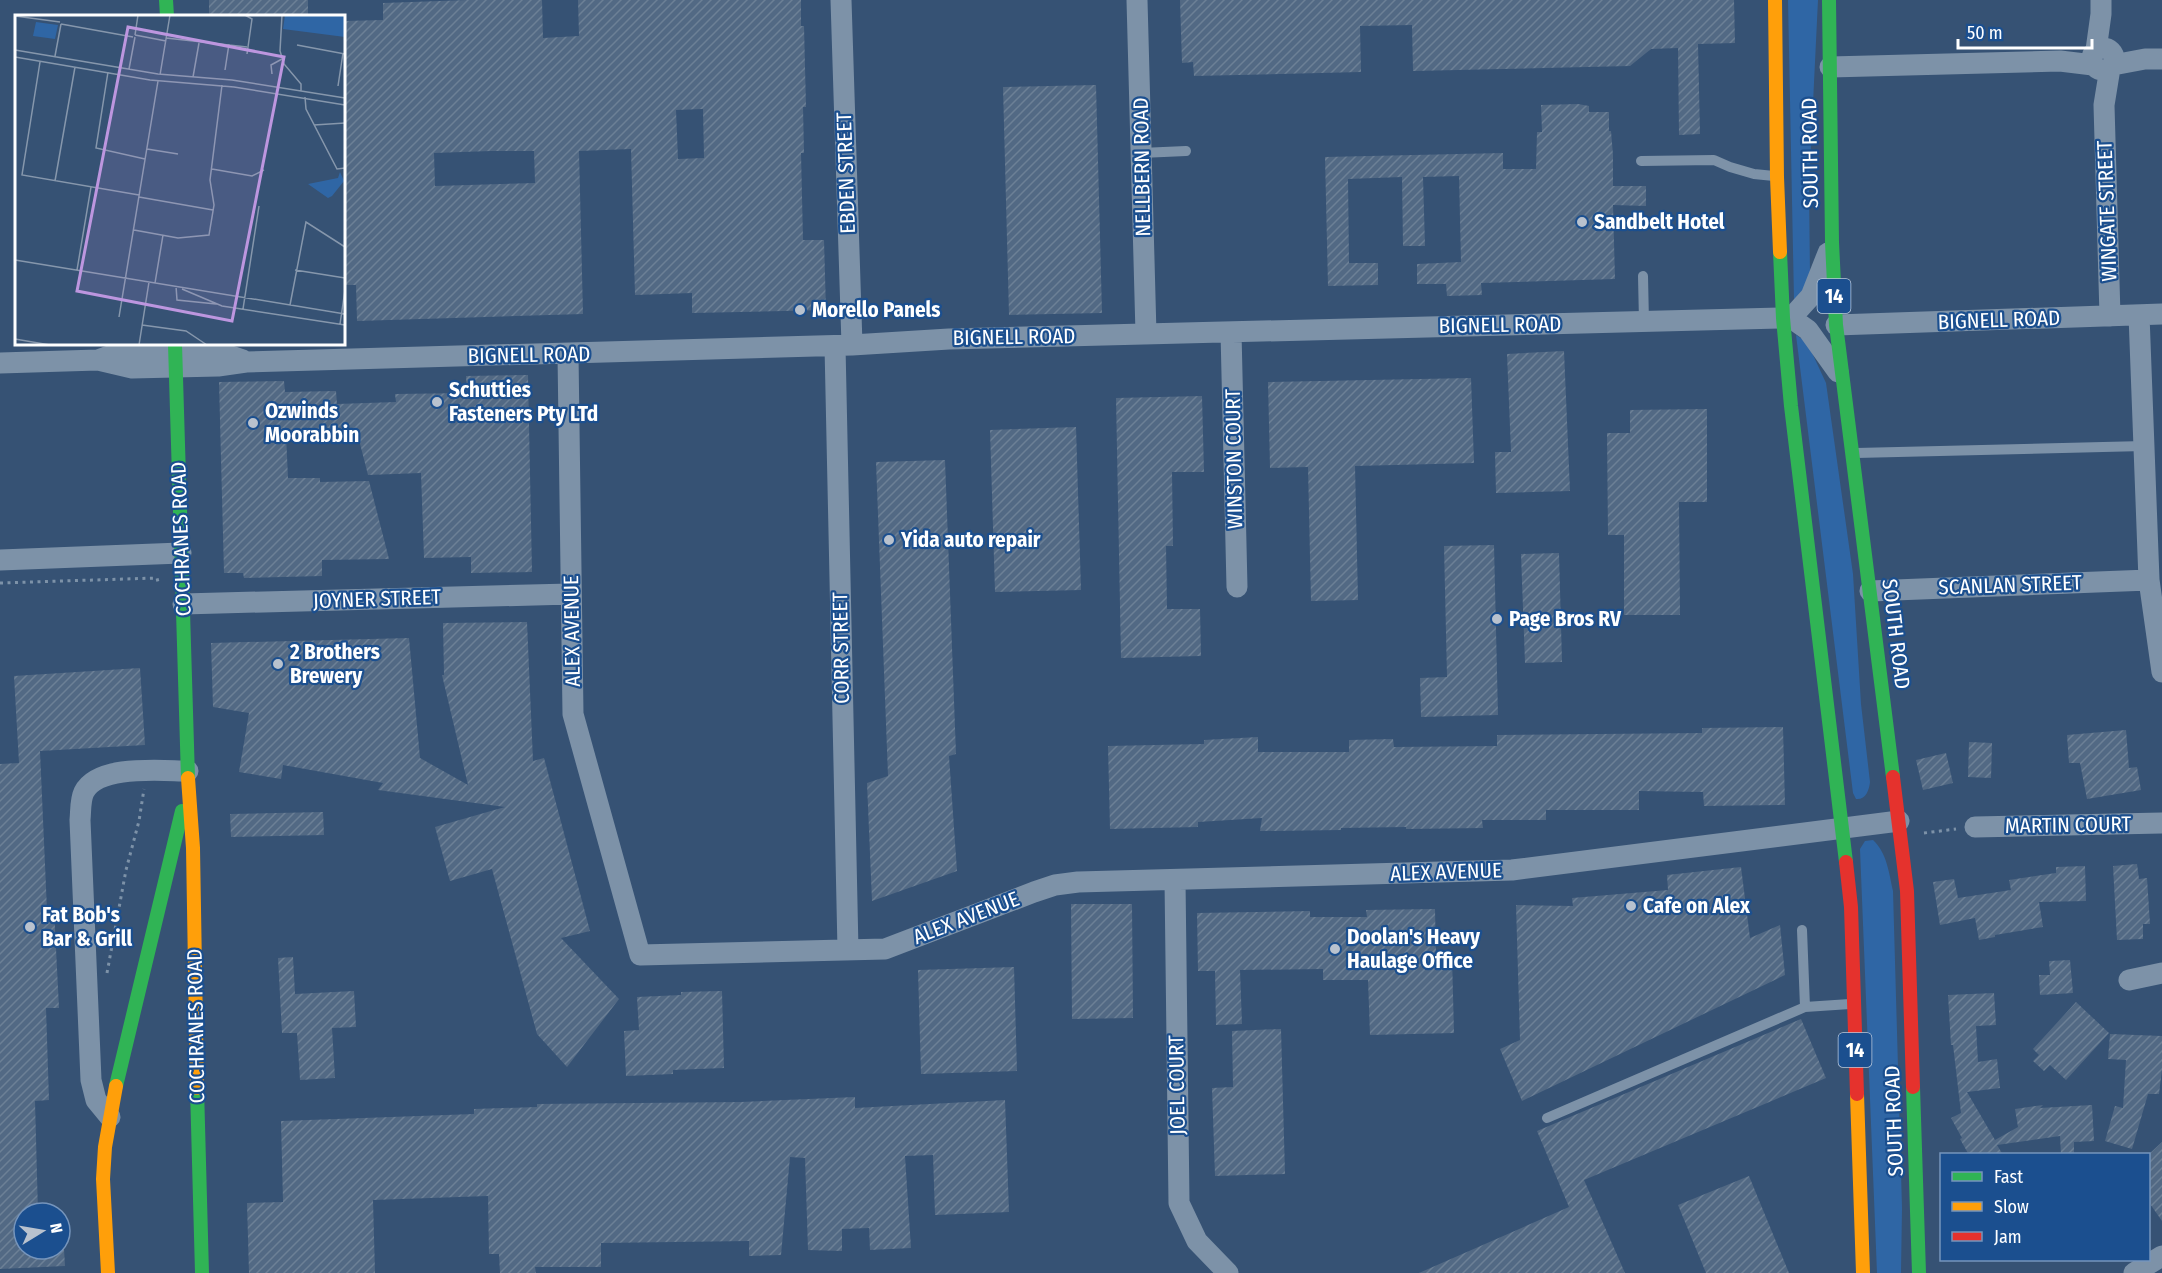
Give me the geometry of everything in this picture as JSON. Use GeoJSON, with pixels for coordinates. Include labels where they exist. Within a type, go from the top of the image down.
{"type":"FeatureCollection","features":[{"type":"Feature","properties":{"kind":"main road"},"geometry":{"type":"LineString","coordinates":[[166,0],[167,15]]}},
{"type":"Feature","properties":{"kind":"main road","name":"SOUTH ROAD"},"geometry":{"type":"LineString","coordinates":[[1775,0],[1777,177],[1791,406],[1851,908],[1863,1273]]}},
{"type":"Feature","properties":{"kind":"main road","name":"SOUTH ROAD"},"geometry":{"type":"LineString","coordinates":[[1829,0],[1832,242],[1836,325],[1908,904],[1919,1273]]}},
{"type":"Feature","properties":{"kind":"main road","name":"COCHRANES ROAD"},"geometry":{"type":"LineString","coordinates":[[176,353],[188,775],[194,848],[193,914],[202,1273]]}},
{"type":"Feature","properties":{"kind":"main road","name":"COCHRANES ROAD"},"geometry":{"type":"LineString","coordinates":[[108,1273],[103,1165],[110,1117],[178,834],[188,775]]}},
{"type":"Feature","properties":{"kind":"street","name":"EBDEN STREET"},"geometry":{"type":"LineString","coordinates":[[841,0],[843,345]]}},
{"type":"Feature","properties":{"kind":"street","name":"NELLBERN ROAD"},"geometry":{"type":"LineString","coordinates":[[1137,0],[1146,334]]}},
{"type":"Feature","properties":{"kind":"street","name":"WINGATE STREET"},"geometry":{"type":"LineString","coordinates":[[2101,7],[2110,316]]}},
{"type":"Feature","properties":{"kind":"street"},"geometry":{"type":"LineString","coordinates":[[1830,67],[2154,59]]}},
{"type":"Feature","properties":{"kind":"street"},"geometry":{"type":"LineString","coordinates":[[1832,242],[1810,296],[1787,318],[1800,323],[1813,335],[1842,377]]}},
{"type":"Feature","properties":{"kind":"street","name":"BIGNELL ROAD"},"geometry":{"type":"LineString","coordinates":[[1836,325],[2162,314]]}},
{"type":"Feature","properties":{"kind":"street"},"geometry":{"type":"LineString","coordinates":[[2139,315],[2149,580],[2162,672]]}},
{"type":"Feature","properties":{"kind":"street","name":"BIGNELL ROAD"},"geometry":{"type":"LineString","coordinates":[[0,363],[98,360],[128,350],[176,353],[207,349],[246,362],[568,354],[843,345],[949,339],[1787,318]]}},
{"type":"Feature","properties":{"kind":"street","name":"WINSTON COURT"},"geometry":{"type":"LineString","coordinates":[[1231,332],[1237,586]]}},
{"type":"Feature","properties":{"kind":"street","name":"CORR STREET"},"geometry":{"type":"LineString","coordinates":[[843,345],[848,950]]}},
{"type":"Feature","properties":{"kind":"street","name":"ALEX AVENUE"},"geometry":{"type":"LineString","coordinates":[[568,354],[573,714],[640,955],[885,949],[1055,885],[1078,882],[1512,870],[1841,828],[1900,828]]}},
{"type":"Feature","properties":{"kind":"street"},"geometry":{"type":"LineString","coordinates":[[0,560],[181,553]]}},
{"type":"Feature","properties":{"kind":"street","name":"SCANLAN STREET"},"geometry":{"type":"LineString","coordinates":[[1870,591],[2149,580]]}},
{"type":"Feature","properties":{"kind":"street","name":"JOYNER STREET"},"geometry":{"type":"LineString","coordinates":[[183,604],[571,594]]}},
{"type":"Feature","properties":{"kind":"street"},"geometry":{"type":"LineString","coordinates":[[110,1117],[96,1100],[92,1086],[80,820],[83,796],[91,783],[106,775],[147,771],[188,775]]}},
{"type":"Feature","properties":{"kind":"street","name":"MARTIN COURT"},"geometry":{"type":"LineString","coordinates":[[1975,827],[2162,823]]}},
{"type":"Feature","properties":{"kind":"street","name":"JOEL COURT"},"geometry":{"type":"LineString","coordinates":[[1174,880],[1179,1203],[1197,1241],[1228,1273]]}},
{"type":"Feature","properties":{"kind":"street"},"geometry":{"type":"LineString","coordinates":[[2129,980],[2162,972]]}},
{"type":"Feature","properties":{"kind":"lane"},"geometry":{"type":"LineString","coordinates":[[1141,153],[1186,152]]}},
{"type":"Feature","properties":{"kind":"lane"},"geometry":{"type":"LineString","coordinates":[[1641,161],[1714,160],[1754,174],[1777,177]]}},
{"type":"Feature","properties":{"kind":"lane"},"geometry":{"type":"LineString","coordinates":[[1643,276],[1644,322]]}},
{"type":"Feature","properties":{"kind":"lane"},"geometry":{"type":"LineString","coordinates":[[1852,453],[2144,446]]}},
{"type":"Feature","properties":{"kind":"lane"},"geometry":{"type":"LineString","coordinates":[[1802,930],[1805,1007]]}},
{"type":"Feature","properties":{"kind":"lane"},"geometry":{"type":"LineString","coordinates":[[1547,1118],[1805,1007],[1854,1004]]}},
{"type":"Feature","properties":{"kind":"path"},"geometry":{"type":"LineString","coordinates":[[0,583],[157,578],[158,587]]}},
{"type":"Feature","properties":{"kind":"path"},"geometry":{"type":"LineString","coordinates":[[87,994],[101,989],[105,981],[126,870],[142,806],[147,771]]}},
{"type":"Feature","properties":{"kind":"path"},"geometry":{"type":"LineString","coordinates":[[1900,828],[1975,827]]}},
{"type":"Feature","properties":{"kind":"shaded area"},"geometry":{"type":"Polygon","coordinates":[[[1788,0],[1818,0],[1809,186],[1810,275],[1808,287],[1794,300],[1788,0]]]}},
{"type":"Feature","properties":{"kind":"shaded area"},"geometry":{"type":"Polygon","coordinates":[[[1796,335],[1807,342],[1826,383],[1853,574],[1861,704],[1870,782],[1866,794],[1859,799],[1856,799],[1853,793],[1796,335]]]}},
{"type":"Feature","properties":{"kind":"shaded area"},"geometry":{"type":"Polygon","coordinates":[[[1873,840],[1884,857],[1893,891],[1902,1208],[1901,1273],[1877,1273],[1860,849],[1865,841],[1873,840]]]}},
{"type":"Feature","properties":{"kind":"building"},"geometry":{"type":"Polygon","coordinates":[[[209,0],[308,0],[308,15],[209,15],[209,0]]]}},
{"type":"Feature","properties":{"kind":"building"},"geometry":{"type":"Polygon","coordinates":[[[542,0],[543,38],[579,36],[578,0],[801,0],[806,107],[803,107],[804,153],[801,153],[803,240],[824,240],[826,310],[692,313],[692,293],[635,295],[631,149],[579,151],[583,314],[357,321],[356,285],[345,285],[345,21],[383,20],[383,3],[542,0]],[[703,109],[676,110],[678,159],[704,158],[703,109]],[[534,151],[434,153],[435,186],[535,183],[534,151]]]}},
{"type":"Feature","properties":{"kind":"building"},"geometry":{"type":"Polygon","coordinates":[[[1180,0],[1734,0],[1735,43],[1698,44],[1700,134],[1679,135],[1678,48],[1651,49],[1630,66],[1413,71],[1412,25],[1360,26],[1361,72],[1194,76],[1193,62],[1182,63],[1180,0]]]}},
{"type":"Feature","properties":{"kind":"building"},"geometry":{"type":"Polygon","coordinates":[[[1096,85],[1102,313],[1009,315],[1003,87],[1096,85]]]}},
{"type":"Feature","properties":{"kind":"building"},"geometry":{"type":"Polygon","coordinates":[[[1541,105],[1589,106],[1589,112],[1609,112],[1613,186],[1646,186],[1646,206],[1613,205],[1615,279],[1481,283],[1482,295],[1447,296],[1446,284],[1417,284],[1417,264],[1461,262],[1459,176],[1423,177],[1425,246],[1403,246],[1402,177],[1348,179],[1349,263],[1378,263],[1378,285],[1328,286],[1325,157],[1503,153],[1503,169],[1536,169],[1537,132],[1542,132],[1541,105]]]}},
{"type":"Feature","properties":{"kind":"building"},"geometry":{"type":"Polygon","coordinates":[[[1564,351],[1570,491],[1496,493],[1495,452],[1511,452],[1507,354],[1564,351]]]}},
{"type":"Feature","properties":{"kind":"building"},"geometry":{"type":"Polygon","coordinates":[[[528,375],[532,572],[471,573],[471,557],[424,558],[421,473],[368,475],[357,432],[286,434],[288,478],[320,478],[320,482],[369,481],[389,559],[322,560],[322,576],[244,578],[243,573],[224,573],[219,382],[284,381],[285,392],[336,391],[337,404],[396,402],[395,394],[467,393],[466,376],[528,375]]]}},
{"type":"Feature","properties":{"kind":"building"},"geometry":{"type":"Polygon","coordinates":[[[1471,378],[1474,463],[1355,466],[1358,600],[1311,601],[1308,467],[1270,468],[1268,382],[1471,378]]]}},
{"type":"Feature","properties":{"kind":"building"},"geometry":{"type":"Polygon","coordinates":[[[1202,396],[1204,472],[1172,472],[1173,546],[1166,546],[1167,609],[1200,609],[1201,656],[1121,658],[1116,398],[1202,396]]]}},
{"type":"Feature","properties":{"kind":"building"},"geometry":{"type":"Polygon","coordinates":[[[1707,409],[1707,502],[1679,502],[1680,615],[1624,615],[1624,535],[1608,535],[1607,433],[1630,433],[1630,410],[1707,409]]]}},
{"type":"Feature","properties":{"kind":"building"},"geometry":{"type":"Polygon","coordinates":[[[1076,427],[1081,590],[995,592],[990,430],[1076,427]]]}},
{"type":"Feature","properties":{"kind":"building"},"geometry":{"type":"Polygon","coordinates":[[[945,460],[956,754],[949,756],[957,871],[872,901],[867,783],[888,776],[876,462],[945,460]]]}},
{"type":"Feature","properties":{"kind":"building"},"geometry":{"type":"Polygon","coordinates":[[[1494,545],[1498,715],[1421,717],[1420,678],[1447,677],[1444,546],[1494,545]]]}},
{"type":"Feature","properties":{"kind":"building"},"geometry":{"type":"Polygon","coordinates":[[[1559,553],[1562,662],[1525,663],[1521,554],[1559,553]]]}},
{"type":"Feature","properties":{"kind":"building"},"geometry":{"type":"Polygon","coordinates":[[[527,622],[533,761],[544,758],[590,931],[561,938],[619,999],[567,1067],[537,1034],[492,869],[450,881],[435,827],[505,807],[378,790],[383,783],[283,765],[281,779],[239,772],[249,713],[213,707],[211,643],[409,638],[420,758],[468,785],[442,675],[444,675],[443,623],[527,622]]]}},
{"type":"Feature","properties":{"kind":"building"},"geometry":{"type":"Polygon","coordinates":[[[140,668],[145,745],[40,751],[47,910],[54,909],[59,1008],[46,1008],[49,1100],[35,1101],[38,1201],[12,1201],[12,1261],[65,1261],[65,1266],[0,1269],[0,764],[19,763],[14,676],[140,668]]]}},
{"type":"Feature","properties":{"kind":"building"},"geometry":{"type":"Polygon","coordinates":[[[1783,727],[1785,805],[1704,806],[1703,792],[1639,791],[1639,810],[1546,810],[1546,820],[1482,820],[1483,828],[1406,829],[1406,827],[1260,831],[1262,818],[1198,822],[1198,827],[1110,829],[1108,746],[1204,744],[1204,740],[1258,737],[1258,752],[1349,752],[1349,740],[1393,739],[1394,747],[1497,746],[1497,735],[1702,733],[1702,728],[1783,727]]]}},
{"type":"Feature","properties":{"kind":"building"},"geometry":{"type":"Polygon","coordinates":[[[2126,730],[2129,768],[2137,767],[2141,790],[2087,799],[2080,763],[2069,763],[2067,735],[2126,730]]]}},
{"type":"Feature","properties":{"kind":"building"},"geometry":{"type":"Polygon","coordinates":[[[1969,742],[1992,743],[1991,778],[1968,777],[1969,742]]]}},
{"type":"Feature","properties":{"kind":"building"},"geometry":{"type":"Polygon","coordinates":[[[1946,753],[1953,783],[1923,790],[1916,760],[1946,753]]]}},
{"type":"Feature","properties":{"kind":"building"},"geometry":{"type":"Polygon","coordinates":[[[323,812],[324,835],[231,837],[230,814],[323,812]]]}},
{"type":"Feature","properties":{"kind":"building"},"geometry":{"type":"Polygon","coordinates":[[[2137,864],[2139,879],[2147,878],[2150,924],[2143,924],[2143,939],[2117,940],[2113,866],[2137,864]]]}},
{"type":"Feature","properties":{"kind":"building"},"geometry":{"type":"Polygon","coordinates":[[[2085,866],[2086,901],[2039,902],[2043,927],[1979,940],[1975,918],[1940,925],[1933,882],[1954,879],[1958,898],[2011,890],[2009,880],[2056,873],[2056,867],[2085,866]]]}},
{"type":"Feature","properties":{"kind":"building"},"geometry":{"type":"Polygon","coordinates":[[[1741,867],[1750,938],[1780,925],[1785,975],[1522,1101],[1500,1049],[1520,1040],[1516,905],[1573,906],[1572,898],[1668,890],[1667,875],[1741,867]]]}},
{"type":"Feature","properties":{"kind":"building"},"geometry":{"type":"Polygon","coordinates":[[[1071,904],[1132,904],[1133,1018],[1072,1019],[1071,904]]]}},
{"type":"Feature","properties":{"kind":"building"},"geometry":{"type":"Polygon","coordinates":[[[1435,909],[1436,957],[1452,956],[1454,1033],[1370,1035],[1368,980],[1323,980],[1323,969],[1240,970],[1242,1024],[1216,1025],[1215,971],[1198,971],[1197,913],[1310,911],[1310,917],[1367,917],[1366,910],[1435,909]]]}},
{"type":"Feature","properties":{"kind":"building"},"geometry":{"type":"Polygon","coordinates":[[[293,957],[295,994],[354,991],[356,1027],[332,1028],[335,1078],[300,1080],[297,1033],[282,1033],[278,958],[293,957]]]}},
{"type":"Feature","properties":{"kind":"building"},"geometry":{"type":"Polygon","coordinates":[[[2070,960],[2073,993],[2040,995],[2039,975],[2050,975],[2049,961],[2070,960]]]}},
{"type":"Feature","properties":{"kind":"building"},"geometry":{"type":"Polygon","coordinates":[[[1014,967],[1017,1071],[921,1074],[918,970],[1014,967]]]}},
{"type":"Feature","properties":{"kind":"building"},"geometry":{"type":"Polygon","coordinates":[[[722,991],[724,1068],[673,1070],[673,1074],[626,1076],[624,1031],[639,1030],[637,997],[681,995],[681,992],[722,991]]]}},
{"type":"Feature","properties":{"kind":"building"},"geometry":{"type":"Polygon","coordinates":[[[1994,993],[1996,1025],[1976,1026],[1978,1062],[1997,1059],[2000,1088],[1967,1092],[1995,1140],[2018,1127],[2015,1109],[2043,1105],[2040,1108],[2092,1105],[2094,1141],[2074,1142],[2074,1153],[2061,1153],[2060,1136],[1997,1145],[2002,1153],[1968,1153],[1951,1118],[1961,1113],[1953,1045],[1951,1045],[1948,995],[1994,993]]]}},
{"type":"Feature","properties":{"kind":"building"},"geometry":{"type":"Polygon","coordinates":[[[2076,1002],[2109,1033],[2066,1080],[2050,1065],[2044,1071],[2033,1061],[2039,1055],[2033,1049],[2076,1002]]]}},
{"type":"Feature","properties":{"kind":"building"},"geometry":{"type":"Polygon","coordinates":[[[1801,1019],[1826,1078],[1584,1180],[1625,1273],[1419,1273],[1569,1207],[1537,1131],[1801,1019]]]}},
{"type":"Feature","properties":{"kind":"building"},"geometry":{"type":"Polygon","coordinates":[[[1281,1029],[1285,1174],[1215,1176],[1212,1088],[1233,1087],[1232,1031],[1281,1029]]]}},
{"type":"Feature","properties":{"kind":"building"},"geometry":{"type":"Polygon","coordinates":[[[2110,1034],[2162,1036],[2159,1094],[2148,1094],[2132,1149],[2105,1141],[2115,1106],[2123,1108],[2126,1060],[2108,1059],[2110,1034]]]}},
{"type":"Feature","properties":{"kind":"building"},"geometry":{"type":"Polygon","coordinates":[[[855,1097],[855,1108],[1005,1100],[1009,1212],[935,1215],[933,1155],[905,1156],[911,1248],[870,1250],[869,1228],[842,1229],[842,1251],[808,1250],[805,1158],[790,1157],[781,1255],[749,1256],[749,1241],[601,1243],[601,1267],[535,1267],[536,1273],[500,1273],[499,1254],[489,1254],[488,1196],[373,1200],[375,1273],[249,1273],[247,1203],[283,1202],[281,1121],[474,1114],[474,1109],[537,1107],[537,1104],[741,1102],[855,1097]]]}},
{"type":"Feature","properties":{"kind":"building"},"geometry":{"type":"Polygon","coordinates":[[[2162,1142],[2162,1221],[2150,1204],[2150,1153],[2162,1142]]]}},
{"type":"Feature","properties":{"kind":"building"},"geometry":{"type":"Polygon","coordinates":[[[1749,1176],[1789,1273],[1706,1273],[1678,1205],[1749,1176]]]}},
{"type":"Feature","properties":{"kind":"traffic: fast"},"geometry":{"type":"LineString","coordinates":[[166,0],[167,15]]}},
{"type":"Feature","properties":{"kind":"traffic: fast"},"geometry":{"type":"LineString","coordinates":[[1829,0],[1832,242],[1836,325],[1893,777]]}},
{"type":"Feature","properties":{"kind":"traffic: fast"},"geometry":{"type":"LineString","coordinates":[[1780,252],[1791,406],[1846,862]]}},
{"type":"Feature","properties":{"kind":"traffic: fast"},"geometry":{"type":"LineString","coordinates":[[175,345],[188,778]]}},
{"type":"Feature","properties":{"kind":"traffic: fast"},"geometry":{"type":"LineString","coordinates":[[116,1086],[182,811]]}},
{"type":"Feature","properties":{"kind":"traffic: fast"},"geometry":{"type":"LineString","coordinates":[[1913,1087],[1919,1273]]}},
{"type":"Feature","properties":{"kind":"traffic: fast"},"geometry":{"type":"LineString","coordinates":[[197,1088],[202,1273]]}},
{"type":"Feature","properties":{"kind":"traffic: slow"},"geometry":{"type":"LineString","coordinates":[[1775,0],[1780,252]]}},
{"type":"Feature","properties":{"kind":"traffic: slow"},"geometry":{"type":"LineString","coordinates":[[188,778],[193,848],[197,1088]]}},
{"type":"Feature","properties":{"kind":"traffic: slow"},"geometry":{"type":"LineString","coordinates":[[108,1273],[103,1179],[105,1147],[116,1086]]}},
{"type":"Feature","properties":{"kind":"traffic: slow"},"geometry":{"type":"LineString","coordinates":[[1857,1094],[1863,1273]]}},
{"type":"Feature","properties":{"kind":"traffic: jam"},"geometry":{"type":"LineString","coordinates":[[1893,777],[1907,891],[1913,1087]]}},
{"type":"Feature","properties":{"kind":"traffic: jam"},"geometry":{"type":"LineString","coordinates":[[1846,862],[1851,907],[1857,1094]]}},
{"type":"Feature","properties":{"kind":"place","name":"Sandbelt Hotel"},"geometry":{"type":"Point","coordinates":[1582,222]}},
{"type":"Feature","properties":{"kind":"place","name":"Morello Panels"},"geometry":{"type":"Point","coordinates":[800,310]}},
{"type":"Feature","properties":{"kind":"place","name":"Schutties Fasteners Pty LTd"},"geometry":{"type":"Point","coordinates":[437,402]}},
{"type":"Feature","properties":{"kind":"place","name":"Ozwinds Moorabbin"},"geometry":{"type":"Point","coordinates":[253,423]}},
{"type":"Feature","properties":{"kind":"place","name":"Yida auto repair"},"geometry":{"type":"Point","coordinates":[889,540]}},
{"type":"Feature","properties":{"kind":"place","name":"Page Bros RV"},"geometry":{"type":"Point","coordinates":[1497,619]}},
{"type":"Feature","properties":{"kind":"place","name":"2 Brothers Brewery"},"geometry":{"type":"Point","coordinates":[278,664]}},
{"type":"Feature","properties":{"kind":"place","name":"Cafe on Alex"},"geometry":{"type":"Point","coordinates":[1631,906]}},
{"type":"Feature","properties":{"kind":"place","name":"Fat Bob's Bar & Grill"},"geometry":{"type":"Point","coordinates":[30,927]}},
{"type":"Feature","properties":{"kind":"place","name":"Doolan's Heavy Haulage Office"},"geometry":{"type":"Point","coordinates":[1335,949]}}]}
